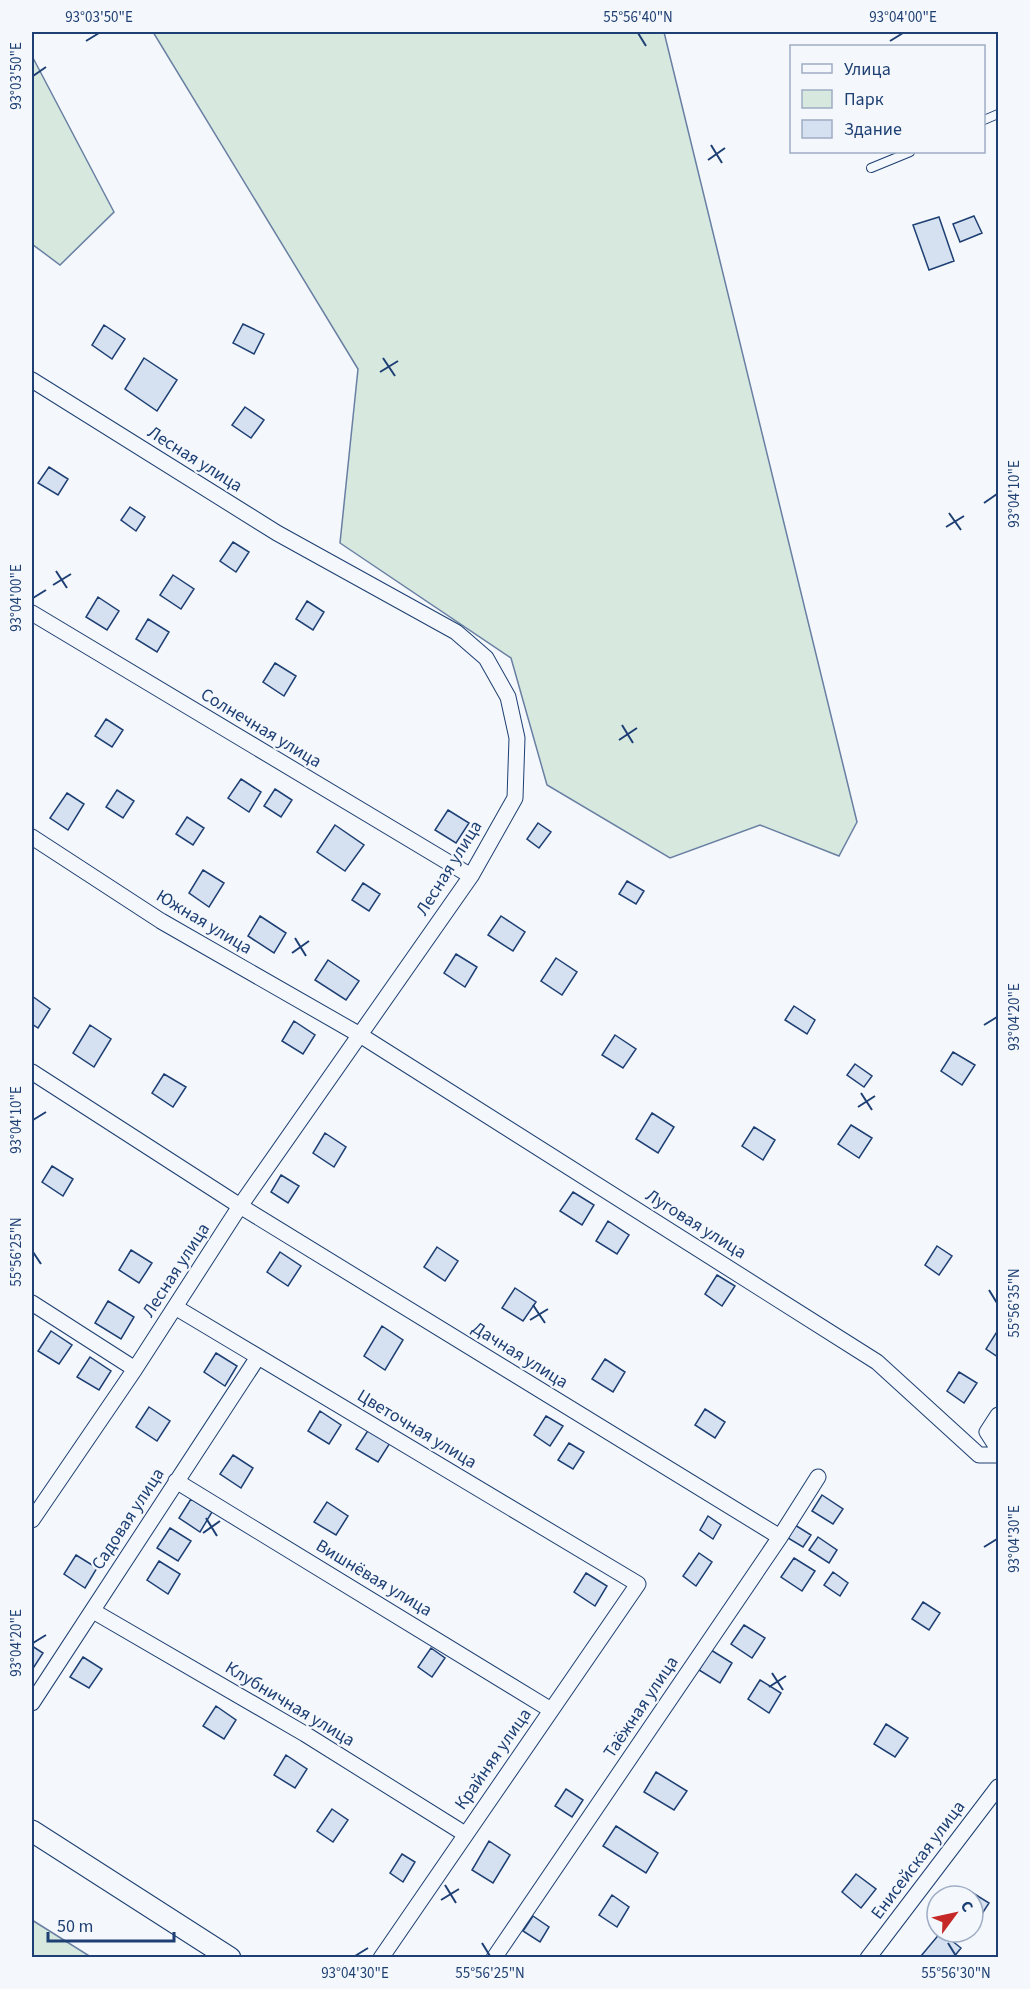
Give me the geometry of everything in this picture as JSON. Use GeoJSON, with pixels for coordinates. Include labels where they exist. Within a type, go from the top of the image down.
{"type":"FeatureCollection","features":[{"type":"Feature","properties":{"kind":"main road"},"geometry":{"type":"LineString","coordinates":[[32,1831],[230,1958]]}},
{"type":"Feature","properties":{"kind":"street","name":"Лесная улица"},"geometry":{"type":"LineString","coordinates":[[32,380],[277,533],[456,632],[486,658],[507,698],[517,738],[515,798],[471,876],[240,1206],[135,1369],[32,1520]]}},
{"type":"Feature","properties":{"kind":"street","name":"Солнечная улица"},"geometry":{"type":"LineString","coordinates":[[32,613],[471,876]]}},
{"type":"Feature","properties":{"kind":"street","name":"Южная улица"},"geometry":{"type":"LineString","coordinates":[[32,837],[161,921],[360,1035]]}},
{"type":"Feature","properties":{"kind":"street","name":"Луговая улица"},"geometry":{"type":"LineString","coordinates":[[360,1035],[877,1362],[978,1455],[999,1455]]}},
{"type":"Feature","properties":{"kind":"street","name":"Дачная улица"},"geometry":{"type":"LineString","coordinates":[[32,1072],[240,1206],[780,1537]]}},
{"type":"Feature","properties":{"kind":"street"},"geometry":{"type":"LineString","coordinates":[[32,1303],[135,1369]]}},
{"type":"Feature","properties":{"kind":"street","name":"Цветочная улица"},"geometry":{"type":"LineString","coordinates":[[175,1307],[638,1584]]}},
{"type":"Feature","properties":{"kind":"street","name":"Садовая улица"},"geometry":{"type":"LineString","coordinates":[[32,1703],[258,1357]]}},
{"type":"Feature","properties":{"kind":"street"},"geometry":{"type":"LineString","coordinates":[[999,1415],[987,1432],[999,1449]]}},
{"type":"Feature","properties":{"kind":"street","name":"Таёжная улица"},"geometry":{"type":"LineString","coordinates":[[494,1958],[780,1537],[818,1477]]}},
{"type":"Feature","properties":{"kind":"street","name":"Вишнёвая улица"},"geometry":{"type":"LineString","coordinates":[[176,1480],[551,1710]]}},
{"type":"Feature","properties":{"kind":"street","name":"Крайняя улица"},"geometry":{"type":"LineString","coordinates":[[381,1958],[638,1584]]}},
{"type":"Feature","properties":{"kind":"street","name":"Клубничная улица"},"geometry":{"type":"LineString","coordinates":[[93,1611],[304,1734],[465,1834]]}},
{"type":"Feature","properties":{"kind":"street","name":"Енисейская улица"},"geometry":{"type":"LineString","coordinates":[[868,1958],[999,1786]]}},
{"type":"Feature","properties":{"kind":"lane"},"geometry":{"type":"LineString","coordinates":[[985,120],[999,114]]}},
{"type":"Feature","properties":{"kind":"lane"},"geometry":{"type":"LineString","coordinates":[[871,168],[908,153]]}},
{"type":"Feature","properties":{"kind":"green space"},"geometry":{"type":"Polygon","coordinates":[[[153,32],[664,32],[857,822],[839,856],[760,825],[670,858],[547,785],[511,658],[340,543],[358,369],[153,32]]]}},
{"type":"Feature","properties":{"kind":"green space"},"geometry":{"type":"Polygon","coordinates":[[[32,56],[114,212],[60,265],[32,244],[32,56]]]}},
{"type":"Feature","properties":{"kind":"green space"},"geometry":{"type":"Polygon","coordinates":[[[32,1920],[91,1957],[32,1957],[32,1920]]]}},
{"type":"Feature","properties":{"kind":"building"},"geometry":{"type":"Polygon","coordinates":[[[974,216],[982,233],[960,242],[953,224],[974,216]]]}},
{"type":"Feature","properties":{"kind":"building"},"geometry":{"type":"Polygon","coordinates":[[[939,217],[954,261],[929,270],[913,225],[939,217]]]}},
{"type":"Feature","properties":{"kind":"building"},"geometry":{"type":"Polygon","coordinates":[[[243,324],[264,334],[254,354],[233,343],[243,324]]]}},
{"type":"Feature","properties":{"kind":"building"},"geometry":{"type":"Polygon","coordinates":[[[104,325],[125,339],[112,359],[92,345],[104,325]]]}},
{"type":"Feature","properties":{"kind":"building"},"geometry":{"type":"Polygon","coordinates":[[[144,358],[177,380],[157,411],[125,389],[144,358]]]}},
{"type":"Feature","properties":{"kind":"building"},"geometry":{"type":"Polygon","coordinates":[[[245,407],[264,420],[251,438],[232,425],[245,407]]]}},
{"type":"Feature","properties":{"kind":"building"},"geometry":{"type":"Polygon","coordinates":[[[49,467],[68,479],[58,495],[38,483],[49,467]]]}},
{"type":"Feature","properties":{"kind":"building"},"geometry":{"type":"Polygon","coordinates":[[[130,507],[145,517],[136,531],[121,520],[130,507]]]}},
{"type":"Feature","properties":{"kind":"building"},"geometry":{"type":"Polygon","coordinates":[[[233,542],[249,552],[236,572],[220,561],[233,542]]]}},
{"type":"Feature","properties":{"kind":"building"},"geometry":{"type":"Polygon","coordinates":[[[173,575],[194,589],[181,609],[160,595],[173,575]]]}},
{"type":"Feature","properties":{"kind":"building"},"geometry":{"type":"Polygon","coordinates":[[[98,597],[119,611],[107,630],[86,617],[98,597]]]}},
{"type":"Feature","properties":{"kind":"building"},"geometry":{"type":"Polygon","coordinates":[[[307,601],[324,612],[313,630],[296,619],[307,601]]]}},
{"type":"Feature","properties":{"kind":"building"},"geometry":{"type":"Polygon","coordinates":[[[148,619],[169,632],[157,652],[136,639],[148,619]]]}},
{"type":"Feature","properties":{"kind":"building"},"geometry":{"type":"Polygon","coordinates":[[[275,663],[296,676],[284,696],[263,682],[275,663]]]}},
{"type":"Feature","properties":{"kind":"building"},"geometry":{"type":"Polygon","coordinates":[[[106,719],[123,730],[112,747],[95,736],[106,719]]]}},
{"type":"Feature","properties":{"kind":"building"},"geometry":{"type":"Polygon","coordinates":[[[241,779],[261,792],[249,812],[228,798],[241,779]]]}},
{"type":"Feature","properties":{"kind":"building"},"geometry":{"type":"Polygon","coordinates":[[[275,789],[292,800],[281,817],[264,806],[275,789]]]}},
{"type":"Feature","properties":{"kind":"building"},"geometry":{"type":"Polygon","coordinates":[[[117,790],[134,801],[123,818],[106,807],[117,790]]]}},
{"type":"Feature","properties":{"kind":"building"},"geometry":{"type":"Polygon","coordinates":[[[67,793],[84,804],[68,830],[50,818],[67,793]]]}},
{"type":"Feature","properties":{"kind":"building"},"geometry":{"type":"Polygon","coordinates":[[[448,810],[469,823],[456,843],[435,830],[448,810]]]}},
{"type":"Feature","properties":{"kind":"building"},"geometry":{"type":"Polygon","coordinates":[[[187,817],[204,828],[193,845],[176,834],[187,817]]]}},
{"type":"Feature","properties":{"kind":"building"},"geometry":{"type":"Polygon","coordinates":[[[538,823],[551,832],[539,848],[527,839],[538,823]]]}},
{"type":"Feature","properties":{"kind":"building"},"geometry":{"type":"Polygon","coordinates":[[[335,825],[364,845],[345,871],[317,852],[335,825]]]}},
{"type":"Feature","properties":{"kind":"building"},"geometry":{"type":"Polygon","coordinates":[[[203,870],[224,883],[209,907],[189,893],[203,870]]]}},
{"type":"Feature","properties":{"kind":"building"},"geometry":{"type":"Polygon","coordinates":[[[627,881],[644,891],[636,904],[619,894],[627,881]]]}},
{"type":"Feature","properties":{"kind":"building"},"geometry":{"type":"Polygon","coordinates":[[[363,883],[380,894],[369,911],[352,900],[363,883]]]}},
{"type":"Feature","properties":{"kind":"building"},"geometry":{"type":"Polygon","coordinates":[[[260,916],[286,933],[274,953],[248,936],[260,916]]]}},
{"type":"Feature","properties":{"kind":"building"},"geometry":{"type":"Polygon","coordinates":[[[501,916],[525,932],[513,951],[488,935],[501,916]]]}},
{"type":"Feature","properties":{"kind":"building"},"geometry":{"type":"Polygon","coordinates":[[[456,954],[477,967],[465,987],[444,973],[456,954]]]}},
{"type":"Feature","properties":{"kind":"building"},"geometry":{"type":"Polygon","coordinates":[[[556,958],[577,972],[562,995],[541,981],[556,958]]]}},
{"type":"Feature","properties":{"kind":"building"},"geometry":{"type":"Polygon","coordinates":[[[328,960],[359,981],[346,1000],[315,980],[328,960]]]}},
{"type":"Feature","properties":{"kind":"building"},"geometry":{"type":"Polygon","coordinates":[[[32,996],[50,1009],[38,1028],[32,1024],[32,996]]]}},
{"type":"Feature","properties":{"kind":"building"},"geometry":{"type":"Polygon","coordinates":[[[794,1006],[815,1020],[807,1034],[785,1020],[794,1006]]]}},
{"type":"Feature","properties":{"kind":"building"},"geometry":{"type":"Polygon","coordinates":[[[294,1021],[315,1035],[303,1054],[282,1041],[294,1021]]]}},
{"type":"Feature","properties":{"kind":"building"},"geometry":{"type":"Polygon","coordinates":[[[90,1025],[111,1039],[94,1067],[73,1053],[90,1025]]]}},
{"type":"Feature","properties":{"kind":"building"},"geometry":{"type":"Polygon","coordinates":[[[615,1035],[636,1049],[623,1068],[602,1055],[615,1035]]]}},
{"type":"Feature","properties":{"kind":"building"},"geometry":{"type":"Polygon","coordinates":[[[953,1052],[975,1065],[962,1085],[941,1071],[953,1052]]]}},
{"type":"Feature","properties":{"kind":"building"},"geometry":{"type":"Polygon","coordinates":[[[855,1064],[872,1076],[864,1087],[847,1075],[855,1064]]]}},
{"type":"Feature","properties":{"kind":"building"},"geometry":{"type":"Polygon","coordinates":[[[164,1074],[186,1087],[173,1107],[152,1093],[164,1074]]]}},
{"type":"Feature","properties":{"kind":"building"},"geometry":{"type":"Polygon","coordinates":[[[652,1113],[674,1127],[658,1153],[636,1139],[652,1113]]]}},
{"type":"Feature","properties":{"kind":"building"},"geometry":{"type":"Polygon","coordinates":[[[851,1125],[872,1138],[859,1158],[838,1144],[851,1125]]]}},
{"type":"Feature","properties":{"kind":"building"},"geometry":{"type":"Polygon","coordinates":[[[754,1127],[775,1140],[763,1160],[742,1146],[754,1127]]]}},
{"type":"Feature","properties":{"kind":"building"},"geometry":{"type":"Polygon","coordinates":[[[325,1133],[346,1147],[334,1167],[313,1153],[325,1133]]]}},
{"type":"Feature","properties":{"kind":"building"},"geometry":{"type":"Polygon","coordinates":[[[52,1166],[73,1179],[63,1196],[42,1182],[52,1166]]]}},
{"type":"Feature","properties":{"kind":"building"},"geometry":{"type":"Polygon","coordinates":[[[281,1175],[299,1186],[288,1203],[271,1192],[281,1175]]]}},
{"type":"Feature","properties":{"kind":"building"},"geometry":{"type":"Polygon","coordinates":[[[573,1192],[594,1205],[582,1225],[560,1211],[573,1192]]]}},
{"type":"Feature","properties":{"kind":"building"},"geometry":{"type":"Polygon","coordinates":[[[608,1221],[629,1235],[617,1254],[596,1241],[608,1221]]]}},
{"type":"Feature","properties":{"kind":"building"},"geometry":{"type":"Polygon","coordinates":[[[937,1246],[952,1256],[939,1275],[925,1265],[937,1246]]]}},
{"type":"Feature","properties":{"kind":"building"},"geometry":{"type":"Polygon","coordinates":[[[437,1247],[458,1261],[445,1281],[424,1267],[437,1247]]]}},
{"type":"Feature","properties":{"kind":"building"},"geometry":{"type":"Polygon","coordinates":[[[131,1250],[152,1263],[139,1283],[119,1270],[131,1250]]]}},
{"type":"Feature","properties":{"kind":"building"},"geometry":{"type":"Polygon","coordinates":[[[280,1252],[301,1266],[288,1286],[267,1272],[280,1252]]]}},
{"type":"Feature","properties":{"kind":"building"},"geometry":{"type":"Polygon","coordinates":[[[717,1275],[735,1286],[722,1306],[705,1294],[717,1275]]]}},
{"type":"Feature","properties":{"kind":"building"},"geometry":{"type":"Polygon","coordinates":[[[515,1288],[536,1302],[523,1321],[502,1308],[515,1288]]]}},
{"type":"Feature","properties":{"kind":"building"},"geometry":{"type":"Polygon","coordinates":[[[108,1301],[134,1317],[121,1339],[95,1323],[108,1301]]]}},
{"type":"Feature","properties":{"kind":"building"},"geometry":{"type":"Polygon","coordinates":[[[382,1326],[403,1340],[385,1370],[364,1356],[382,1326]]]}},
{"type":"Feature","properties":{"kind":"building"},"geometry":{"type":"Polygon","coordinates":[[[998,1330],[998,1357],[986,1349],[998,1330]]]}},
{"type":"Feature","properties":{"kind":"building"},"geometry":{"type":"Polygon","coordinates":[[[51,1331],[72,1345],[59,1364],[38,1351],[51,1331]]]}},
{"type":"Feature","properties":{"kind":"building"},"geometry":{"type":"Polygon","coordinates":[[[216,1353],[237,1366],[225,1386],[204,1372],[216,1353]]]}},
{"type":"Feature","properties":{"kind":"building"},"geometry":{"type":"Polygon","coordinates":[[[90,1357],[111,1371],[99,1390],[77,1377],[90,1357]]]}},
{"type":"Feature","properties":{"kind":"building"},"geometry":{"type":"Polygon","coordinates":[[[605,1359],[625,1372],[613,1392],[592,1379],[605,1359]]]}},
{"type":"Feature","properties":{"kind":"building"},"geometry":{"type":"Polygon","coordinates":[[[959,1372],[977,1383],[964,1403],[947,1391],[959,1372]]]}},
{"type":"Feature","properties":{"kind":"building"},"geometry":{"type":"Polygon","coordinates":[[[149,1407],[170,1421],[157,1441],[136,1427],[149,1407]]]}},
{"type":"Feature","properties":{"kind":"building"},"geometry":{"type":"Polygon","coordinates":[[[705,1409],[725,1422],[715,1438],[695,1425],[705,1409]]]}},
{"type":"Feature","properties":{"kind":"building"},"geometry":{"type":"Polygon","coordinates":[[[320,1411],[341,1425],[329,1444],[308,1431],[320,1411]]]}},
{"type":"Feature","properties":{"kind":"building"},"geometry":{"type":"Polygon","coordinates":[[[546,1416],[563,1426],[550,1446],[534,1435],[546,1416]]]}},
{"type":"Feature","properties":{"kind":"building"},"geometry":{"type":"Polygon","coordinates":[[[369,1429],[390,1443],[378,1462],[356,1449],[369,1429]]]}},
{"type":"Feature","properties":{"kind":"building"},"geometry":{"type":"Polygon","coordinates":[[[569,1443],[584,1452],[573,1469],[558,1460],[569,1443]]]}},
{"type":"Feature","properties":{"kind":"building"},"geometry":{"type":"Polygon","coordinates":[[[233,1455],[253,1468],[241,1488],[220,1474],[233,1455]]]}},
{"type":"Feature","properties":{"kind":"building"},"geometry":{"type":"Polygon","coordinates":[[[822,1495],[843,1509],[833,1524],[812,1511],[822,1495]]]}},
{"type":"Feature","properties":{"kind":"building"},"geometry":{"type":"Polygon","coordinates":[[[191,1499],[212,1512],[200,1532],[179,1518],[191,1499]]]}},
{"type":"Feature","properties":{"kind":"building"},"geometry":{"type":"Polygon","coordinates":[[[327,1502],[348,1516],[336,1535],[314,1522],[327,1502]]]}},
{"type":"Feature","properties":{"kind":"building"},"geometry":{"type":"Polygon","coordinates":[[[708,1516],[721,1525],[713,1539],[700,1530],[708,1516]]]}},
{"type":"Feature","properties":{"kind":"building"},"geometry":{"type":"Polygon","coordinates":[[[795,1525],[811,1535],[803,1547],[788,1538],[795,1525]]]}},
{"type":"Feature","properties":{"kind":"building"},"geometry":{"type":"Polygon","coordinates":[[[170,1528],[191,1541],[178,1561],[157,1548],[170,1528]]]}},
{"type":"Feature","properties":{"kind":"building"},"geometry":{"type":"Polygon","coordinates":[[[818,1537],[837,1550],[829,1563],[809,1550],[818,1537]]]}},
{"type":"Feature","properties":{"kind":"building"},"geometry":{"type":"Polygon","coordinates":[[[699,1553],[712,1562],[696,1586],[683,1576],[699,1553]]]}},
{"type":"Feature","properties":{"kind":"building"},"geometry":{"type":"Polygon","coordinates":[[[76,1555],[97,1568],[85,1588],[64,1574],[76,1555]]]}},
{"type":"Feature","properties":{"kind":"building"},"geometry":{"type":"Polygon","coordinates":[[[794,1558],[815,1571],[802,1591],[781,1577],[794,1558]]]}},
{"type":"Feature","properties":{"kind":"building"},"geometry":{"type":"Polygon","coordinates":[[[159,1561],[180,1574],[168,1594],[147,1580],[159,1561]]]}},
{"type":"Feature","properties":{"kind":"building"},"geometry":{"type":"Polygon","coordinates":[[[833,1572],[848,1583],[840,1596],[824,1585],[833,1572]]]}},
{"type":"Feature","properties":{"kind":"building"},"geometry":{"type":"Polygon","coordinates":[[[586,1573],[607,1586],[595,1606],[574,1592],[586,1573]]]}},
{"type":"Feature","properties":{"kind":"building"},"geometry":{"type":"Polygon","coordinates":[[[923,1602],[940,1613],[929,1630],[912,1619],[923,1602]]]}},
{"type":"Feature","properties":{"kind":"building"},"geometry":{"type":"Polygon","coordinates":[[[744,1625],[765,1638],[752,1658],[731,1644],[744,1625]]]}},
{"type":"Feature","properties":{"kind":"building"},"geometry":{"type":"Polygon","coordinates":[[[32,1646],[43,1653],[32,1670],[32,1646]]]}},
{"type":"Feature","properties":{"kind":"building"},"geometry":{"type":"Polygon","coordinates":[[[431,1648],[445,1658],[432,1677],[418,1667],[431,1648]]]}},
{"type":"Feature","properties":{"kind":"building"},"geometry":{"type":"Polygon","coordinates":[[[711,1650],[732,1663],[720,1683],[699,1670],[711,1650]]]}},
{"type":"Feature","properties":{"kind":"building"},"geometry":{"type":"Polygon","coordinates":[[[83,1657],[102,1669],[89,1688],[70,1677],[83,1657]]]}},
{"type":"Feature","properties":{"kind":"building"},"geometry":{"type":"Polygon","coordinates":[[[760,1680],[781,1693],[769,1713],[748,1699],[760,1680]]]}},
{"type":"Feature","properties":{"kind":"building"},"geometry":{"type":"Polygon","coordinates":[[[216,1706],[236,1720],[224,1739],[203,1726],[216,1706]]]}},
{"type":"Feature","properties":{"kind":"building"},"geometry":{"type":"Polygon","coordinates":[[[886,1724],[908,1738],[895,1757],[874,1744],[886,1724]]]}},
{"type":"Feature","properties":{"kind":"building"},"geometry":{"type":"Polygon","coordinates":[[[286,1755],[307,1769],[295,1788],[274,1775],[286,1755]]]}},
{"type":"Feature","properties":{"kind":"building"},"geometry":{"type":"Polygon","coordinates":[[[656,1772],[687,1791],[674,1810],[644,1792],[656,1772]]]}},
{"type":"Feature","properties":{"kind":"building"},"geometry":{"type":"Polygon","coordinates":[[[566,1789],[583,1800],[572,1817],[555,1806],[566,1789]]]}},
{"type":"Feature","properties":{"kind":"building"},"geometry":{"type":"Polygon","coordinates":[[[332,1809],[348,1820],[333,1842],[317,1831],[332,1809]]]}},
{"type":"Feature","properties":{"kind":"building"},"geometry":{"type":"Polygon","coordinates":[[[616,1826],[658,1853],[646,1873],[603,1846],[616,1826]]]}},
{"type":"Feature","properties":{"kind":"building"},"geometry":{"type":"Polygon","coordinates":[[[489,1841],[510,1855],[493,1883],[472,1870],[489,1841]]]}},
{"type":"Feature","properties":{"kind":"building"},"geometry":{"type":"Polygon","coordinates":[[[402,1854],[415,1862],[403,1882],[390,1873],[402,1854]]]}},
{"type":"Feature","properties":{"kind":"building"},"geometry":{"type":"Polygon","coordinates":[[[856,1874],[876,1889],[861,1908],[842,1892],[856,1874]]]}},
{"type":"Feature","properties":{"kind":"building"},"geometry":{"type":"Polygon","coordinates":[[[612,1895],[629,1907],[617,1927],[599,1915],[612,1895]]]}},
{"type":"Feature","properties":{"kind":"building"},"geometry":{"type":"Polygon","coordinates":[[[533,1916],[549,1927],[540,1942],[523,1931],[533,1916]]]}},
{"type":"Feature","properties":{"kind":"building"},"geometry":{"type":"Polygon","coordinates":[[[931,1944],[956,1944],[961,1948],[953,1958],[923,1958],[921,1956],[931,1944]]]}}]}
